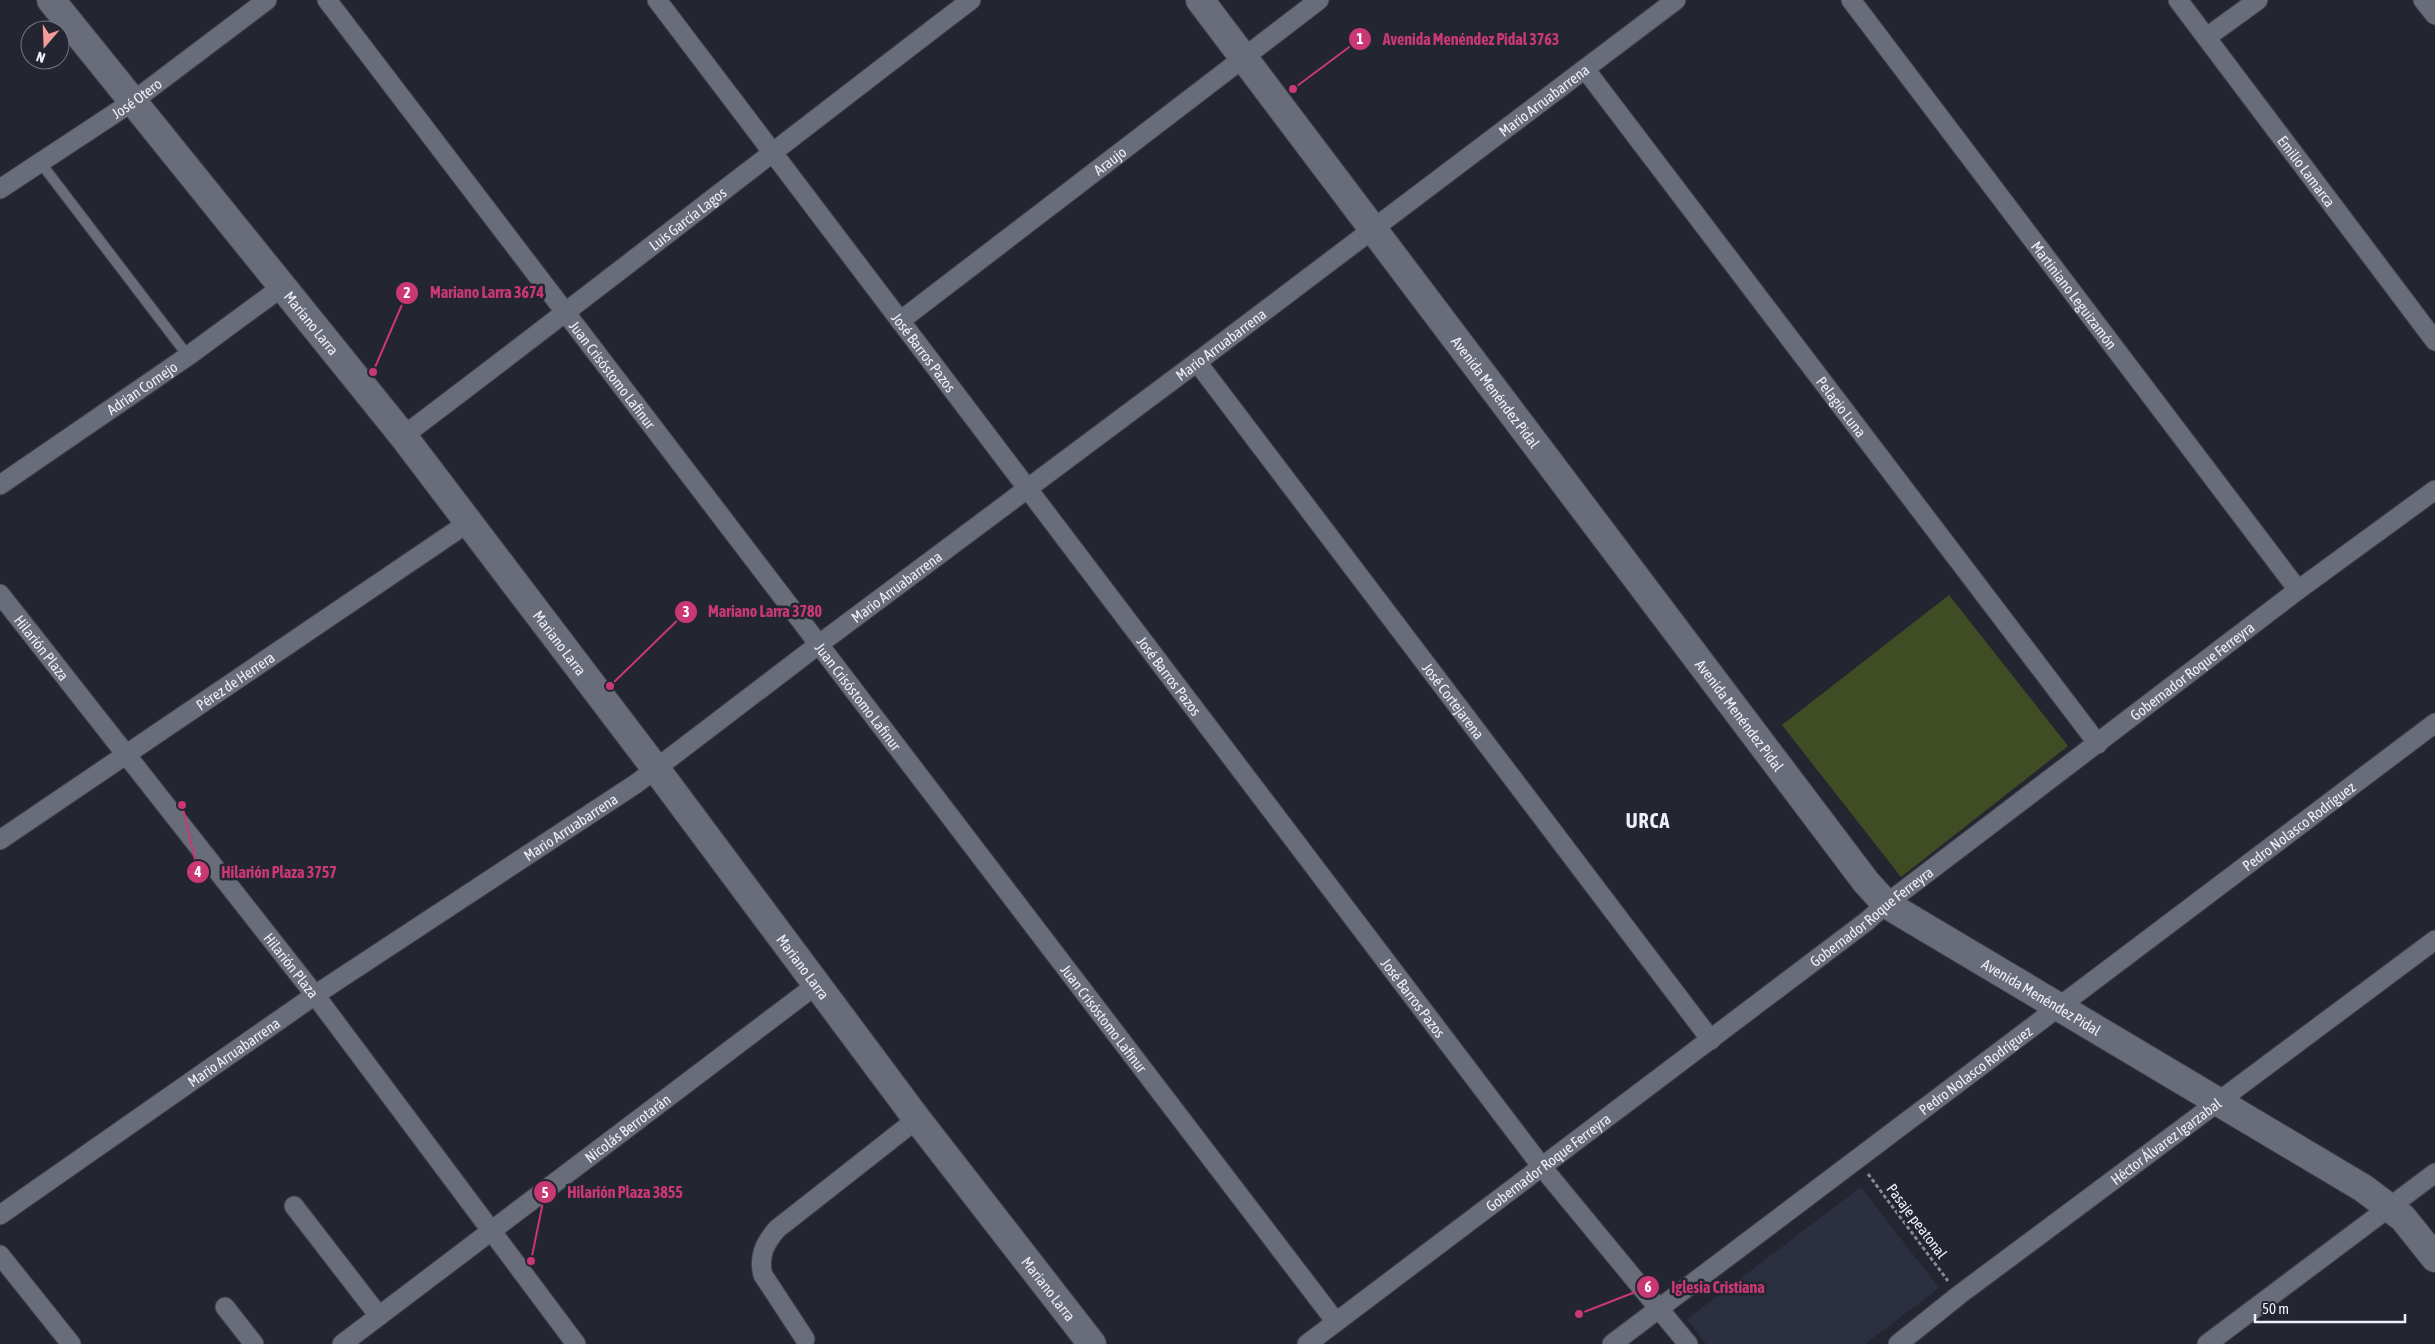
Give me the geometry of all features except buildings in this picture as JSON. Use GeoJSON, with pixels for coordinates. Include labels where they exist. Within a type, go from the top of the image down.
{"type":"FeatureCollection","features":[{"type":"Feature","properties":{"kind":"main road","name":"Mariano Larra"},"geometry":{"type":"LineString","coordinates":[[51,0],[403,436],[656,769],[917,1119],[1092,1344]]}},
{"type":"Feature","properties":{"kind":"main road","name":"Avenida Menéndez Pidal"},"geometry":{"type":"LineString","coordinates":[[1200,0],[1866,882],[1886,904],[2220,1102],[2390,1206],[2403,1218],[2435,1258]]}},
{"type":"Feature","properties":{"kind":"street","name":"José Otero"},"geometry":{"type":"LineString","coordinates":[[0,189],[132,102],[267,0]]}},
{"type":"Feature","properties":{"kind":"street","name":"Juan Crisóstomo Lafinur"},"geometry":{"type":"LineString","coordinates":[[327,0],[1336,1322]]}},
{"type":"Feature","properties":{"kind":"street","name":"José Barros Pazos"},"geometry":{"type":"LineString","coordinates":[[657,0],[1542,1167],[1688,1344]]}},
{"type":"Feature","properties":{"kind":"street","name":"Luis García Lagos"},"geometry":{"type":"LineString","coordinates":[[403,436],[566,313],[971,0]]}},
{"type":"Feature","properties":{"kind":"street","name":"Araujo"},"geometry":{"type":"LineString","coordinates":[[900,321],[1319,0]]}},
{"type":"Feature","properties":{"kind":"street","name":"Mario Arruabarrena"},"geometry":{"type":"LineString","coordinates":[[0,1215],[315,995],[656,769],[1027,487],[1197,362],[1676,0]]}},
{"type":"Feature","properties":{"kind":"street","name":"Martiniano Leguizamón"},"geometry":{"type":"LineString","coordinates":[[1851,0],[2298,590]]}},
{"type":"Feature","properties":{"kind":"street","name":"Emilio Lamarca"},"geometry":{"type":"LineString","coordinates":[[2178,0],[2435,341]]}},
{"type":"Feature","properties":{"kind":"street"},"geometry":{"type":"LineString","coordinates":[[2207,37],[2258,0]]}},
{"type":"Feature","properties":{"kind":"street"},"geometry":{"type":"LineString","coordinates":[[2423,0],[2435,16]]}},
{"type":"Feature","properties":{"kind":"street","name":"Pelagio Luna"},"geometry":{"type":"LineString","coordinates":[[1585,69],[2098,744]]}},
{"type":"Feature","properties":{"kind":"street","name":"Adrian Cornejo"},"geometry":{"type":"LineString","coordinates":[[0,485],[188,356],[282,287]]}},
{"type":"Feature","properties":{"kind":"street","name":"José Cortejarena"},"geometry":{"type":"LineString","coordinates":[[1197,362],[1711,1040]]}},
{"type":"Feature","properties":{"kind":"street","name":"Gobernador Roque Ferreyra"},"geometry":{"type":"LineString","coordinates":[[1306,1344],[1711,1040],[2298,590],[2435,490]]}},
{"type":"Feature","properties":{"kind":"street","name":"Pérez de Herrera"},"geometry":{"type":"LineString","coordinates":[[0,840],[468,522]]}},
{"type":"Feature","properties":{"kind":"street","name":"Hilarión Plaza"},"geometry":{"type":"LineString","coordinates":[[0,594],[315,995],[576,1344]]}},
{"type":"Feature","properties":{"kind":"street","name":"Pedro Nolasco Rodríguez"},"geometry":{"type":"LineString","coordinates":[[1612,1344],[2435,723]]}},
{"type":"Feature","properties":{"kind":"street","name":"Héctor Álvarez Igarzabal"},"geometry":{"type":"LineString","coordinates":[[1898,1344],[1959,1295],[2435,940]]}},
{"type":"Feature","properties":{"kind":"street","name":"Nicolás Berrotarán"},"geometry":{"type":"LineString","coordinates":[[342,1344],[816,985]]}},
{"type":"Feature","properties":{"kind":"street"},"geometry":{"type":"LineString","coordinates":[[804,1339],[763,1275],[760,1264],[768,1240],[777,1229],[917,1119]]}},
{"type":"Feature","properties":{"kind":"street"},"geometry":{"type":"LineString","coordinates":[[2210,1343],[2435,1173]]}},
{"type":"Feature","properties":{"kind":"street"},"geometry":{"type":"LineString","coordinates":[[294,1206],[379,1316]]}},
{"type":"Feature","properties":{"kind":"street"},"geometry":{"type":"LineString","coordinates":[[0,1255],[70,1344]]}},
{"type":"Feature","properties":{"kind":"street"},"geometry":{"type":"LineString","coordinates":[[225,1307],[254,1344]]}},
{"type":"Feature","properties":{"kind":"lane"},"geometry":{"type":"LineString","coordinates":[[40,162],[188,356]]}},
{"type":"Feature","properties":{"kind":"path","name":"Pasaje peatonal"},"geometry":{"type":"LineString","coordinates":[[1857,1159],[1959,1295]]}},
{"type":"Feature","properties":{"kind":"shaded area"},"geometry":{"type":"Polygon","coordinates":[[[1861,1187],[1939,1288],[1865,1344],[1706,1344],[1687,1319],[1861,1187]]]}},
{"type":"Feature","properties":{"kind":"green space"},"geometry":{"type":"Polygon","coordinates":[[[1949,595],[2068,746],[1901,877],[1782,725],[1949,595]]]}},
{"type":"Feature","properties":{"kind":"place","name":"Avenida Menéndez Pidal 3763"},"geometry":{"type":"Point","coordinates":[1293,89]}},
{"type":"Feature","properties":{"kind":"place","name":"Mariano Larra 3674"},"geometry":{"type":"Point","coordinates":[373,372]}},
{"type":"Feature","properties":{"kind":"place","name":"Mariano Larra 3780"},"geometry":{"type":"Point","coordinates":[610,686]}},
{"type":"Feature","properties":{"kind":"place","name":"Hilarión Plaza 3757"},"geometry":{"type":"Point","coordinates":[182,805]}},
{"type":"Feature","properties":{"kind":"place","name":"Hilarión Plaza 3855"},"geometry":{"type":"Point","coordinates":[531,1261]}},
{"type":"Feature","properties":{"kind":"place","name":"Iglesia Cristiana"},"geometry":{"type":"Point","coordinates":[1579,1314]}},
{"type":"Feature","properties":{"kind":"district","name":"URCA"},"geometry":{"type":"Point","coordinates":[1648,820]}}]}
